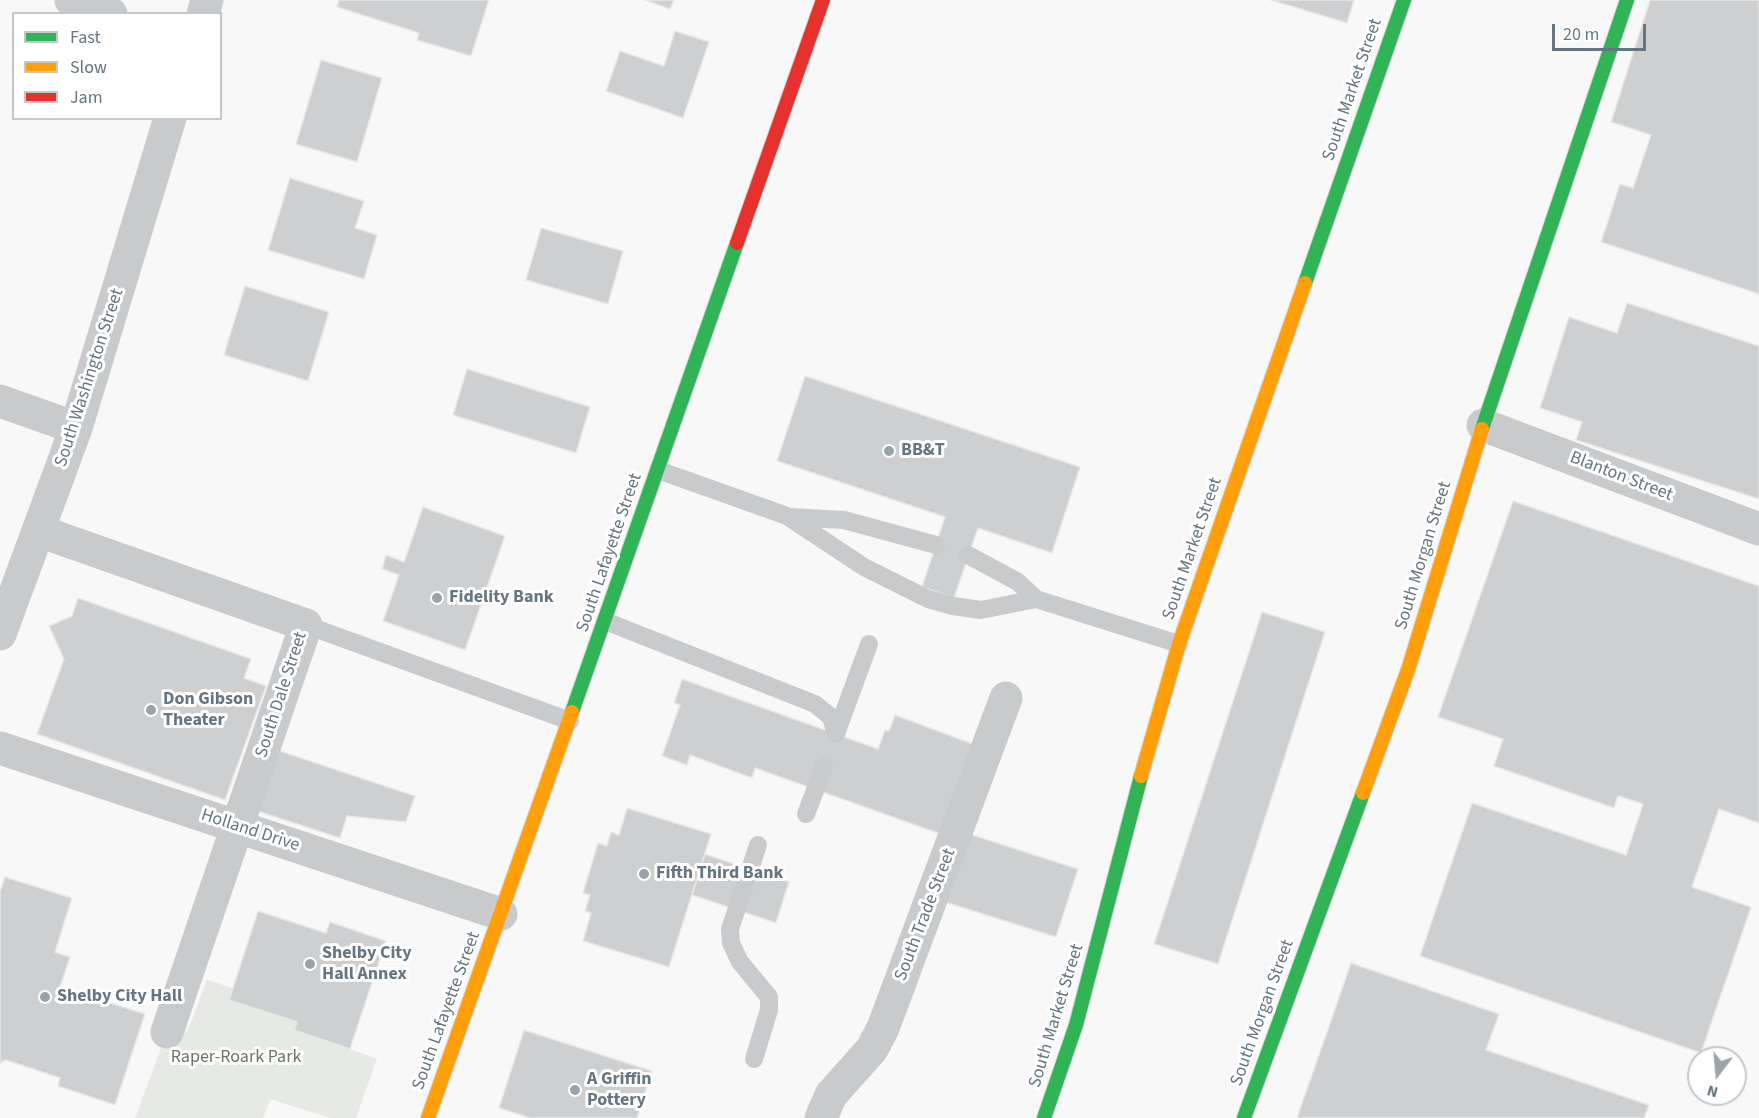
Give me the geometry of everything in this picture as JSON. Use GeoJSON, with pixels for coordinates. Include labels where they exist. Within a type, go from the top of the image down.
{"type":"FeatureCollection","features":[{"type":"Feature","properties":{"kind":"street"},"geometry":{"type":"LineString","coordinates":[[71,0],[105,12]]}},
{"type":"Feature","properties":{"kind":"street","name":"South Lafayette Street"},"geometry":{"type":"LineString","coordinates":[[429,1118],[823,0]]}},
{"type":"Feature","properties":{"kind":"street","name":"South Market Street"},"geometry":{"type":"LineString","coordinates":[[1044,1118],[1076,1025],[1145,760],[1179,644],[1404,0]]}},
{"type":"Feature","properties":{"kind":"street","name":"South Morgan Street"},"geometry":{"type":"LineString","coordinates":[[1244,1118],[1408,670],[1483,425],[1627,0]]}},
{"type":"Feature","properties":{"kind":"street","name":"South Washington Street"},"geometry":{"type":"LineString","coordinates":[[0,634],[76,428],[169,120]]}},
{"type":"Feature","properties":{"kind":"street"},"geometry":{"type":"LineString","coordinates":[[0,401],[76,428]]}},
{"type":"Feature","properties":{"kind":"street","name":"Blanton Street"},"geometry":{"type":"LineString","coordinates":[[1483,425],[1759,529]]}},
{"type":"Feature","properties":{"kind":"street","name":"South Dale Street"},"geometry":{"type":"LineString","coordinates":[[39,531],[306,625],[167,1032]]}},
{"type":"Feature","properties":{"kind":"street","name":"South Trade Street"},"geometry":{"type":"LineString","coordinates":[[821,1118],[831,1095],[872,1048],[883,1028],[1006,698]]}},
{"type":"Feature","properties":{"kind":"street","name":"Holland Drive"},"geometry":{"type":"LineString","coordinates":[[0,748],[501,914]]}},
{"type":"Feature","properties":{"kind":"lane"},"geometry":{"type":"LineString","coordinates":[[658,470],[787,516],[864,567],[928,599],[981,610],[1036,599]]}},
{"type":"Feature","properties":{"kind":"lane"},"geometry":{"type":"LineString","coordinates":[[787,516],[844,520],[936,545]]}},
{"type":"Feature","properties":{"kind":"lane"},"geometry":{"type":"LineString","coordinates":[[968,555],[1018,582],[1036,599],[1179,644]]}},
{"type":"Feature","properties":{"kind":"lane"},"geometry":{"type":"LineString","coordinates":[[606,621],[815,704],[831,717],[837,734],[869,644]]}},
{"type":"Feature","properties":{"kind":"lane"},"geometry":{"type":"LineString","coordinates":[[306,625],[570,721]]}},
{"type":"Feature","properties":{"kind":"lane"},"geometry":{"type":"LineString","coordinates":[[806,814],[824,767]]}},
{"type":"Feature","properties":{"kind":"lane"},"geometry":{"type":"LineString","coordinates":[[754,1059],[769,1010],[769,997],[740,962],[731,943],[730,929],[758,845]]}},
{"type":"Feature","properties":{"kind":"green space","name":"Raper-Roark Park"},"geometry":{"type":"Polygon","coordinates":[[[207,980],[233,988],[230,1000],[297,1022],[350,1049],[377,1059],[356,1118],[330,1118],[270,1099],[263,1118],[135,1118],[167,1032],[180,1036],[188,1030],[207,980]]]}},
{"type":"Feature","properties":{"kind":"building"},"geometry":{"type":"Polygon","coordinates":[[[339,0],[489,0],[471,56],[417,40],[419,33],[337,7],[339,0]]]}},
{"type":"Feature","properties":{"kind":"building"},"geometry":{"type":"Polygon","coordinates":[[[645,0],[674,0],[670,9],[645,0]]]}},
{"type":"Feature","properties":{"kind":"building"},"geometry":{"type":"Polygon","coordinates":[[[1271,0],[1354,0],[1347,23],[1271,0]]]}},
{"type":"Feature","properties":{"kind":"building"},"geometry":{"type":"Polygon","coordinates":[[[1650,0],[1759,0],[1759,294],[1601,242],[1620,184],[1633,188],[1651,135],[1611,122],[1650,0]]]}},
{"type":"Feature","properties":{"kind":"building"},"geometry":{"type":"Polygon","coordinates":[[[675,31],[709,42],[683,118],[606,91],[620,51],[664,66],[675,31]]]}},
{"type":"Feature","properties":{"kind":"building"},"geometry":{"type":"Polygon","coordinates":[[[321,60],[382,78],[357,162],[296,144],[321,60]]]}},
{"type":"Feature","properties":{"kind":"building"},"geometry":{"type":"Polygon","coordinates":[[[290,178],[364,201],[355,228],[377,235],[364,279],[268,250],[290,178]]]}},
{"type":"Feature","properties":{"kind":"building"},"geometry":{"type":"Polygon","coordinates":[[[541,228],[623,251],[608,304],[526,280],[541,228]]]}},
{"type":"Feature","properties":{"kind":"building"},"geometry":{"type":"Polygon","coordinates":[[[245,286],[329,312],[308,381],[224,355],[245,286]]]}},
{"type":"Feature","properties":{"kind":"building"},"geometry":{"type":"Polygon","coordinates":[[[1627,303],[1759,346],[1759,499],[1576,440],[1582,422],[1540,408],[1569,317],[1617,333],[1627,303]]]}},
{"type":"Feature","properties":{"kind":"building"},"geometry":{"type":"Polygon","coordinates":[[[467,369],[590,407],[576,453],[453,415],[467,369]]]}},
{"type":"Feature","properties":{"kind":"building"},"geometry":{"type":"Polygon","coordinates":[[[805,376],[1080,467],[1052,553],[978,528],[954,598],[922,587],[945,517],[777,461],[805,376]]]}},
{"type":"Feature","properties":{"kind":"building"},"geometry":{"type":"Polygon","coordinates":[[[1513,501],[1759,586],[1759,823],[1719,809],[1692,887],[1751,907],[1703,1046],[1687,1046],[1687,1048],[1420,956],[1472,803],[1626,855],[1643,804],[1618,796],[1614,808],[1494,766],[1503,739],[1438,717],[1513,501]]]}},
{"type":"Feature","properties":{"kind":"building","name":"Fidelity Bank"},"geometry":{"type":"Polygon","coordinates":[[[423,507],[505,536],[465,650],[383,621],[399,575],[382,569],[386,555],[404,562],[423,507]]]}},
{"type":"Feature","properties":{"kind":"building","name":"Don Gibson Theater"},"geometry":{"type":"Polygon","coordinates":[[[78,598],[251,659],[244,678],[266,686],[225,800],[37,734],[64,659],[49,626],[72,616],[78,598]]]}},
{"type":"Feature","properties":{"kind":"building"},"geometry":{"type":"Polygon","coordinates":[[[1262,612],[1325,632],[1218,964],[1154,944],[1262,612]]]}},
{"type":"Feature","properties":{"kind":"building"},"geometry":{"type":"Polygon","coordinates":[[[682,679],[878,749],[885,730],[889,731],[895,715],[973,744],[949,837],[755,768],[752,778],[690,755],[687,765],[662,756],[680,705],[674,703],[682,679]]]}},
{"type":"Feature","properties":{"kind":"building"},"geometry":{"type":"Polygon","coordinates":[[[268,747],[415,796],[406,822],[347,816],[340,838],[248,808],[268,747]]]}},
{"type":"Feature","properties":{"kind":"building","name":"Fifth Third Bank"},"geometry":{"type":"Polygon","coordinates":[[[627,808],[711,834],[669,967],[583,941],[591,913],[585,911],[590,895],[583,893],[598,843],[607,846],[611,832],[619,835],[627,808]]]}},
{"type":"Feature","properties":{"kind":"building"},"geometry":{"type":"Polygon","coordinates":[[[963,832],[1078,869],[1056,937],[942,901],[963,832]]]}},
{"type":"Feature","properties":{"kind":"building"},"geometry":{"type":"Polygon","coordinates":[[[705,854],[789,882],[776,923],[692,895],[705,854]]]}},
{"type":"Feature","properties":{"kind":"building","name":"Shelby City Hall"},"geometry":{"type":"Polygon","coordinates":[[[5,877],[72,898],[55,952],[70,957],[60,987],[145,1014],[115,1105],[58,1086],[60,1078],[6,1060],[0,1063],[0,892],[5,877]]]}},
{"type":"Feature","properties":{"kind":"building","name":"Shelby City Hall Annex"},"geometry":{"type":"Polygon","coordinates":[[[258,911],[326,933],[330,922],[386,941],[350,1049],[294,1030],[297,1022],[229,1000],[258,911]]]}},
{"type":"Feature","properties":{"kind":"building"},"geometry":{"type":"Polygon","coordinates":[[[1351,963],[1499,1014],[1486,1050],[1649,1105],[1644,1118],[1297,1118],[1351,963]]]}},
{"type":"Feature","properties":{"kind":"building","name":"A Griffin Pottery"},"geometry":{"type":"Polygon","coordinates":[[[524,1030],[652,1071],[637,1118],[530,1118],[499,1108],[524,1030]]]}},
{"type":"Feature","properties":{"kind":"traffic: fast"},"geometry":{"type":"LineString","coordinates":[[1305,283],[1404,0]]}},
{"type":"Feature","properties":{"kind":"traffic: fast"},"geometry":{"type":"LineString","coordinates":[[1482,429],[1627,0]]}},
{"type":"Feature","properties":{"kind":"traffic: fast"},"geometry":{"type":"LineString","coordinates":[[572,712],[737,243]]}},
{"type":"Feature","properties":{"kind":"traffic: fast"},"geometry":{"type":"LineString","coordinates":[[1044,1118],[1076,1025],[1141,776]]}},
{"type":"Feature","properties":{"kind":"traffic: fast"},"geometry":{"type":"LineString","coordinates":[[1244,1118],[1363,793]]}},
{"type":"Feature","properties":{"kind":"traffic: slow"},"geometry":{"type":"LineString","coordinates":[[1141,776],[1179,644],[1305,283]]}},
{"type":"Feature","properties":{"kind":"traffic: slow"},"geometry":{"type":"LineString","coordinates":[[1363,793],[1408,670],[1482,429]]}},
{"type":"Feature","properties":{"kind":"traffic: slow"},"geometry":{"type":"LineString","coordinates":[[428,1118],[572,712]]}},
{"type":"Feature","properties":{"kind":"traffic: jam"},"geometry":{"type":"LineString","coordinates":[[737,243],[823,0]]}},
{"type":"Feature","properties":{"kind":"place","name":"BB&T"},"geometry":{"type":"Point","coordinates":[889,451]}},
{"type":"Feature","properties":{"kind":"place","name":"Fidelity Bank"},"geometry":{"type":"Point","coordinates":[437,598]}},
{"type":"Feature","properties":{"kind":"place","name":"Don Gibson Theater"},"geometry":{"type":"Point","coordinates":[151,710]}},
{"type":"Feature","properties":{"kind":"place","name":"Fifth Third Bank"},"geometry":{"type":"Point","coordinates":[644,874]}},
{"type":"Feature","properties":{"kind":"place","name":"Shelby City Hall Annex"},"geometry":{"type":"Point","coordinates":[310,964]}},
{"type":"Feature","properties":{"kind":"place","name":"Shelby City Hall"},"geometry":{"type":"Point","coordinates":[45,997]}},
{"type":"Feature","properties":{"kind":"place","name":"A Griffin Pottery"},"geometry":{"type":"Point","coordinates":[575,1090]}}]}
